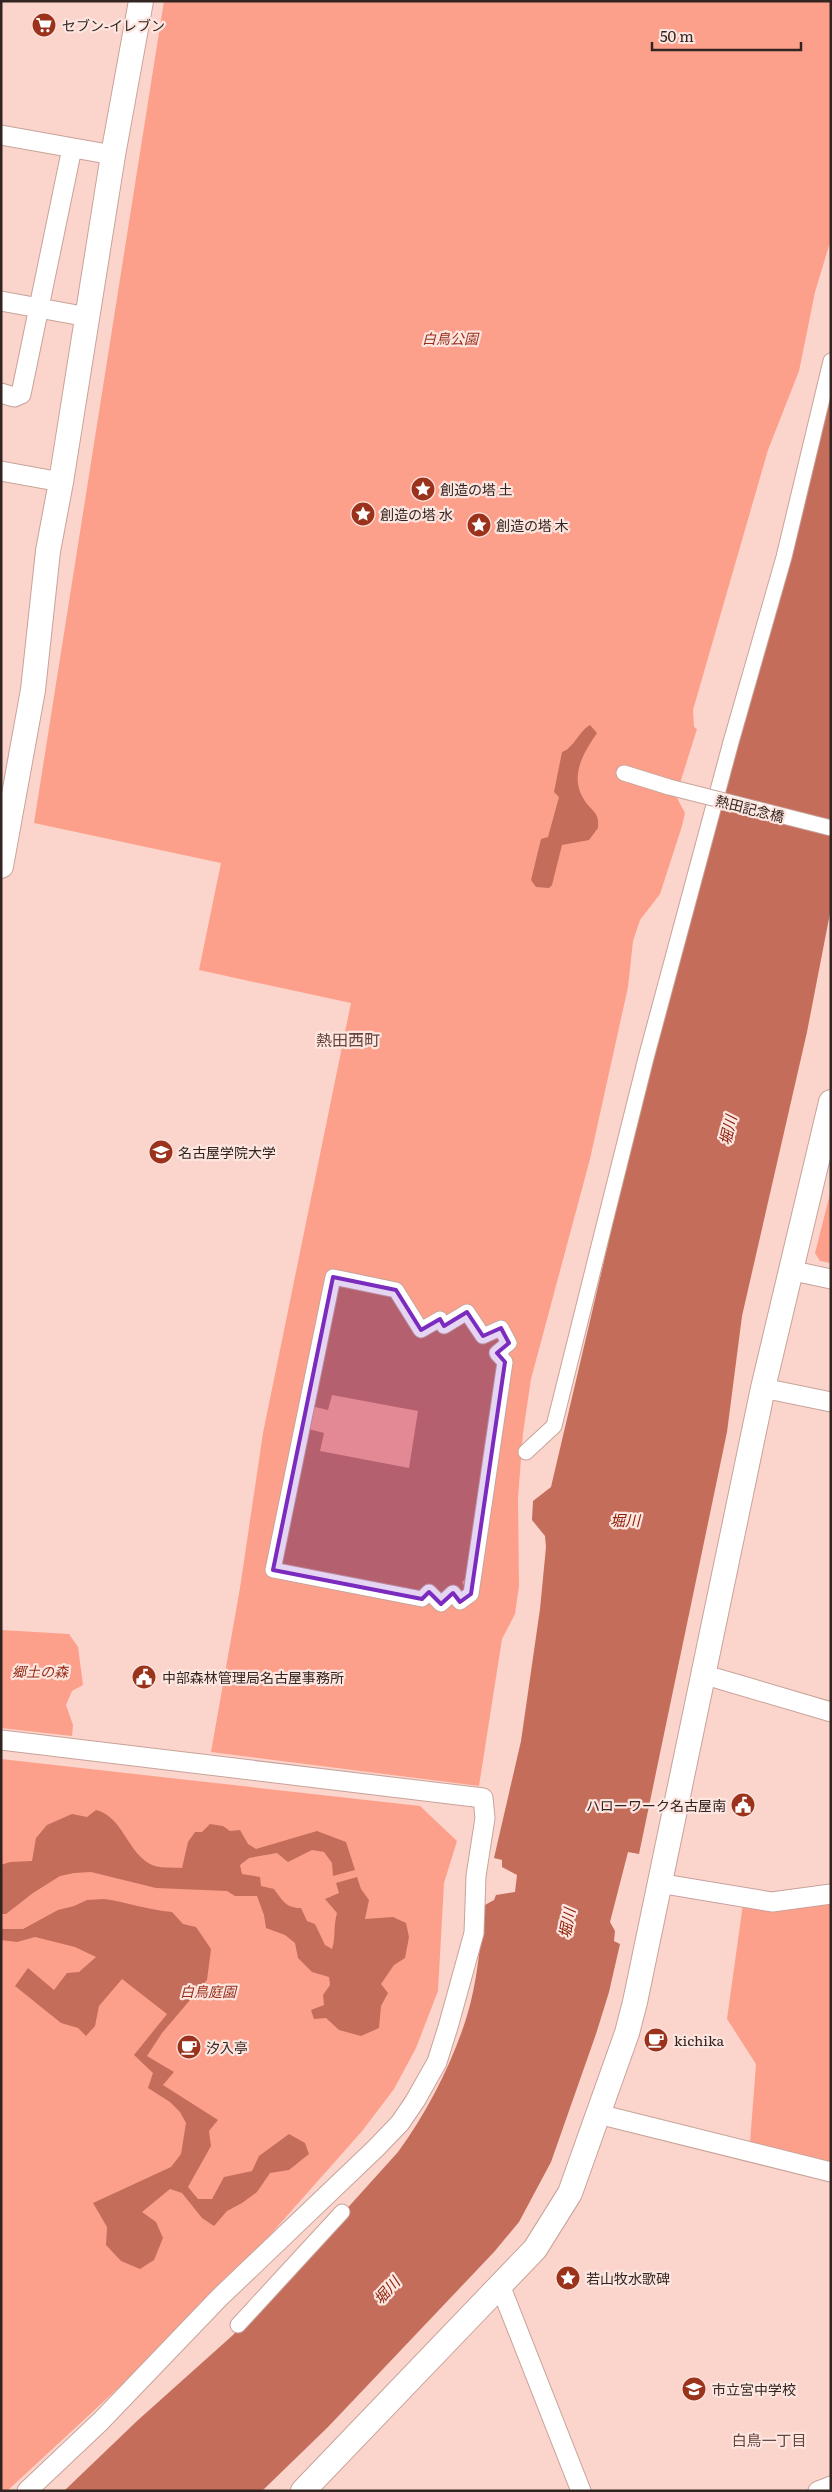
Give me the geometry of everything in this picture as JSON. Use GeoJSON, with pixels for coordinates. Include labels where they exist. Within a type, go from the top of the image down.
{"type":"FeatureCollection","features":[{"type":"Feature","properties":{"kind":"street"},"geometry":{"type":"LineString","coordinates":[[1,866],[8,794],[33,690],[51,530],[61,482],[113,155],[141,1]]}},
{"type":"Feature","properties":{"kind":"street"},"geometry":{"type":"LineString","coordinates":[[1,134],[113,155]]}},
{"type":"Feature","properties":{"kind":"street"},"geometry":{"type":"LineString","coordinates":[[1,393],[14,397],[22,394],[72,148]]}},
{"type":"Feature","properties":{"kind":"street"},"geometry":{"type":"LineString","coordinates":[[1,301],[88,317]]}},
{"type":"Feature","properties":{"kind":"street"},"geometry":{"type":"LineString","coordinates":[[526,1452],[554,1426],[623,1147],[719,788],[782,566],[831,361]]}},
{"type":"Feature","properties":{"kind":"street"},"geometry":{"type":"LineString","coordinates":[[1,471],[61,482]]}},
{"type":"Feature","properties":{"kind":"street"},"geometry":{"type":"LineString","coordinates":[[719,788],[712,780],[764,605],[794,476]]}},
{"type":"Feature","properties":{"kind":"street","name":"熱田記念橋"},"geometry":{"type":"LineString","coordinates":[[624,773],[669,787],[831,828]]}},
{"type":"Feature","properties":{"kind":"street"},"geometry":{"type":"LineString","coordinates":[[303,2491],[534,2249],[570,2193],[627,2033],[635,2002],[658,1883],[763,1388],[789,1270],[831,1102]]}},
{"type":"Feature","properties":{"kind":"street"},"geometry":{"type":"LineString","coordinates":[[789,1270],[831,1279]]}},
{"type":"Feature","properties":{"kind":"street"},"geometry":{"type":"LineString","coordinates":[[333,1276],[396,1290],[421,1330],[440,1319],[444,1326],[467,1312],[482,1336],[501,1328],[509,1343],[497,1353],[505,1362],[497,1416],[471,1594],[460,1602],[453,1593],[441,1604],[429,1592],[422,1599],[273,1570],[333,1276]]}},
{"type":"Feature","properties":{"kind":"street"},"geometry":{"type":"LineString","coordinates":[[763,1388],[831,1402]]}},
{"type":"Feature","properties":{"kind":"street"},"geometry":{"type":"LineString","coordinates":[[702,1674],[831,1712]]}},
{"type":"Feature","properties":{"kind":"street"},"geometry":{"type":"LineString","coordinates":[[1,1740],[483,1798],[485,1818],[476,1876],[474,1933],[437,2062],[415,2101],[400,2123],[376,2148],[219,2298],[101,2421],[27,2491]]}},
{"type":"Feature","properties":{"kind":"street"},"geometry":{"type":"LineString","coordinates":[[658,1883],[772,1902],[831,1894]]}},
{"type":"Feature","properties":{"kind":"street"},"geometry":{"type":"LineString","coordinates":[[598,2114],[831,2172]]}},
{"type":"Feature","properties":{"kind":"street"},"geometry":{"type":"LineString","coordinates":[[238,2325],[342,2212]]}},
{"type":"Feature","properties":{"kind":"street"},"geometry":{"type":"LineString","coordinates":[[500,2285],[581,2491]]}},
{"type":"Feature","properties":{"kind":"highlighted area"},"geometry":{"type":"Polygon","coordinates":[[[333,1277],[396,1290],[421,1330],[440,1319],[444,1326],[467,1312],[483,1336],[501,1328],[509,1343],[497,1353],[505,1362],[471,1594],[460,1602],[453,1593],[441,1604],[429,1592],[422,1599],[273,1570],[333,1277]]]}},
{"type":"Feature","properties":{"kind":"green space","name":"白鳥公園"},"geometry":{"type":"Polygon","coordinates":[[[164,1],[831,1],[831,239],[815,292],[799,371],[768,450],[693,710],[694,727],[697,729],[676,796],[685,813],[682,826],[660,894],[640,920],[633,941],[628,987],[590,1159],[531,1379],[523,1433],[518,1498],[519,1586],[515,1614],[502,1639],[479,1786],[211,1752],[240,1588],[263,1433],[351,1003],[199,970],[221,863],[34,823],[164,1]]]}},
{"type":"Feature","properties":{"kind":"green space"},"geometry":{"type":"Polygon","coordinates":[[[831,1190],[831,1263],[820,1261],[815,1253],[831,1190]]]}},
{"type":"Feature","properties":{"kind":"green space","name":"郷土の森"},"geometry":{"type":"Polygon","coordinates":[[[1,1630],[69,1634],[78,1647],[83,1685],[72,1691],[66,1705],[73,1725],[72,1736],[1,1728],[1,1630]]]}},
{"type":"Feature","properties":{"kind":"green space","name":"白鳥庭園"},"geometry":{"type":"Polygon","coordinates":[[[1,1759],[420,1806],[457,1841],[444,1883],[438,1991],[416,2048],[394,2089],[363,2130],[207,2306],[7,2491],[1,2491],[1,1759]]]}},
{"type":"Feature","properties":{"kind":"green space"},"geometry":{"type":"Polygon","coordinates":[[[831,1899],[831,2162],[750,2143],[756,2064],[727,2019],[743,1904],[831,1899]]]}},
{"type":"Feature","properties":{"kind":"water","name":"堀川"},"geometry":{"type":"Polygon","coordinates":[[[831,380],[831,908],[807,1032],[742,1316],[727,1432],[639,1854],[628,1852],[610,1922],[615,1931],[614,1941],[620,1944],[609,1992],[596,2034],[551,2162],[519,2222],[494,2252],[328,2427],[262,2491],[64,2491],[137,2421],[233,2335],[398,2152],[419,2121],[437,2088],[460,2037],[473,1991],[485,1905],[494,1900],[496,1895],[515,1892],[517,1875],[502,1867],[502,1860],[494,1858],[521,1741],[540,1609],[546,1547],[545,1536],[532,1520],[533,1501],[551,1487],[647,1078],[831,380]]]}},
{"type":"Feature","properties":{"kind":"water"},"geometry":{"type":"Polygon","coordinates":[[[590,725],[597,733],[582,759],[579,768],[578,786],[582,796],[597,817],[598,828],[589,840],[562,845],[552,885],[549,888],[536,887],[531,880],[541,839],[548,837],[559,797],[554,792],[562,752],[590,725]]]}},
{"type":"Feature","properties":{"kind":"water"},"geometry":{"type":"Polygon","coordinates":[[[336,1281],[393,1293],[419,1335],[467,1317],[481,1340],[499,1332],[502,1363],[469,1576],[462,1582],[467,1591],[442,1598],[278,1565],[305,1428],[324,1433],[320,1451],[409,1468],[418,1411],[332,1395],[328,1410],[311,1406],[336,1281]]]}},
{"type":"Feature","properties":{"kind":"water"},"geometry":{"type":"Polygon","coordinates":[[[96,1810],[112,1819],[119,1826],[135,1851],[153,1866],[182,1868],[188,1842],[195,1832],[202,1832],[210,1824],[223,1826],[230,1831],[240,1830],[248,1844],[256,1849],[317,1831],[346,1842],[355,1870],[333,1876],[332,1863],[324,1852],[312,1850],[288,1862],[277,1853],[249,1858],[240,1865],[242,1874],[260,1877],[261,1886],[274,1889],[288,1905],[301,1908],[307,1921],[315,1924],[325,1945],[332,1949],[337,1913],[325,1899],[339,1893],[336,1883],[357,1877],[361,1889],[369,1900],[365,1919],[393,1917],[406,1923],[409,1937],[405,1958],[394,1965],[381,1984],[388,1993],[381,2006],[379,2028],[361,2036],[339,2030],[326,2018],[314,2019],[311,2010],[324,2005],[323,1995],[330,1985],[329,1977],[312,1972],[298,1958],[295,1943],[285,1935],[266,1928],[264,1915],[257,1896],[235,1896],[227,1891],[156,1888],[91,1872],[74,1873],[60,1876],[33,1893],[6,1914],[1,1914],[1,1865],[10,1862],[32,1861],[36,1838],[47,1825],[72,1814],[87,1817],[96,1810]]]}},
{"type":"Feature","properties":{"kind":"water"},"geometry":{"type":"Polygon","coordinates":[[[104,1899],[172,1912],[183,1924],[196,1927],[211,1949],[207,1980],[162,2033],[147,2056],[174,2072],[163,2085],[218,2120],[209,2131],[211,2146],[188,2187],[198,2199],[212,2199],[224,2177],[252,2171],[259,2156],[289,2134],[305,2143],[309,2154],[289,2170],[270,2173],[257,2192],[227,2211],[214,2226],[202,2218],[182,2193],[170,2189],[142,2212],[156,2222],[163,2238],[154,2260],[140,2269],[121,2261],[106,2245],[107,2227],[93,2203],[171,2167],[181,2154],[186,2123],[180,2112],[170,2102],[148,2088],[153,2073],[134,2055],[167,2014],[122,1979],[99,2006],[95,2026],[86,2036],[78,2028],[61,2023],[15,1986],[28,1968],[54,1990],[67,1973],[79,1972],[96,1957],[75,1947],[35,1937],[17,1942],[1,1940],[1,1929],[23,1929],[58,1910],[87,1900],[104,1899]]]}},
{"type":"Feature","properties":{"kind":"place","name":"セブン-イレブン"},"geometry":{"type":"Point","coordinates":[44,25]}},
{"type":"Feature","properties":{"kind":"place","name":"創造の塔 土"},"geometry":{"type":"Point","coordinates":[423,489]}},
{"type":"Feature","properties":{"kind":"place","name":"創造の塔 水"},"geometry":{"type":"Point","coordinates":[363,514]}},
{"type":"Feature","properties":{"kind":"place","name":"創造の塔 木"},"geometry":{"type":"Point","coordinates":[479,525]}},
{"type":"Feature","properties":{"kind":"place","name":"名古屋学院大学"},"geometry":{"type":"Point","coordinates":[161,1152]}},
{"type":"Feature","properties":{"kind":"place","name":"中部森林管理局名古屋事務所"},"geometry":{"type":"Point","coordinates":[144,1677]}},
{"type":"Feature","properties":{"kind":"place","name":"ハローワーク名古屋南"},"geometry":{"type":"Point","coordinates":[743,1805]}},
{"type":"Feature","properties":{"kind":"place","name":"kichika"},"geometry":{"type":"Point","coordinates":[656,2040]}},
{"type":"Feature","properties":{"kind":"place","name":"汐入亭"},"geometry":{"type":"Point","coordinates":[189,2047]}},
{"type":"Feature","properties":{"kind":"place","name":"若山牧水歌碑"},"geometry":{"type":"Point","coordinates":[568,2278]}},
{"type":"Feature","properties":{"kind":"place","name":"市立宮中学校"},"geometry":{"type":"Point","coordinates":[694,2389]}},
{"type":"Feature","properties":{"kind":"district","name":"熱田西町"},"geometry":{"type":"Point","coordinates":[348,1039]}},
{"type":"Feature","properties":{"kind":"district","name":"白鳥一丁目"},"geometry":{"type":"Point","coordinates":[769,2439]}}]}
